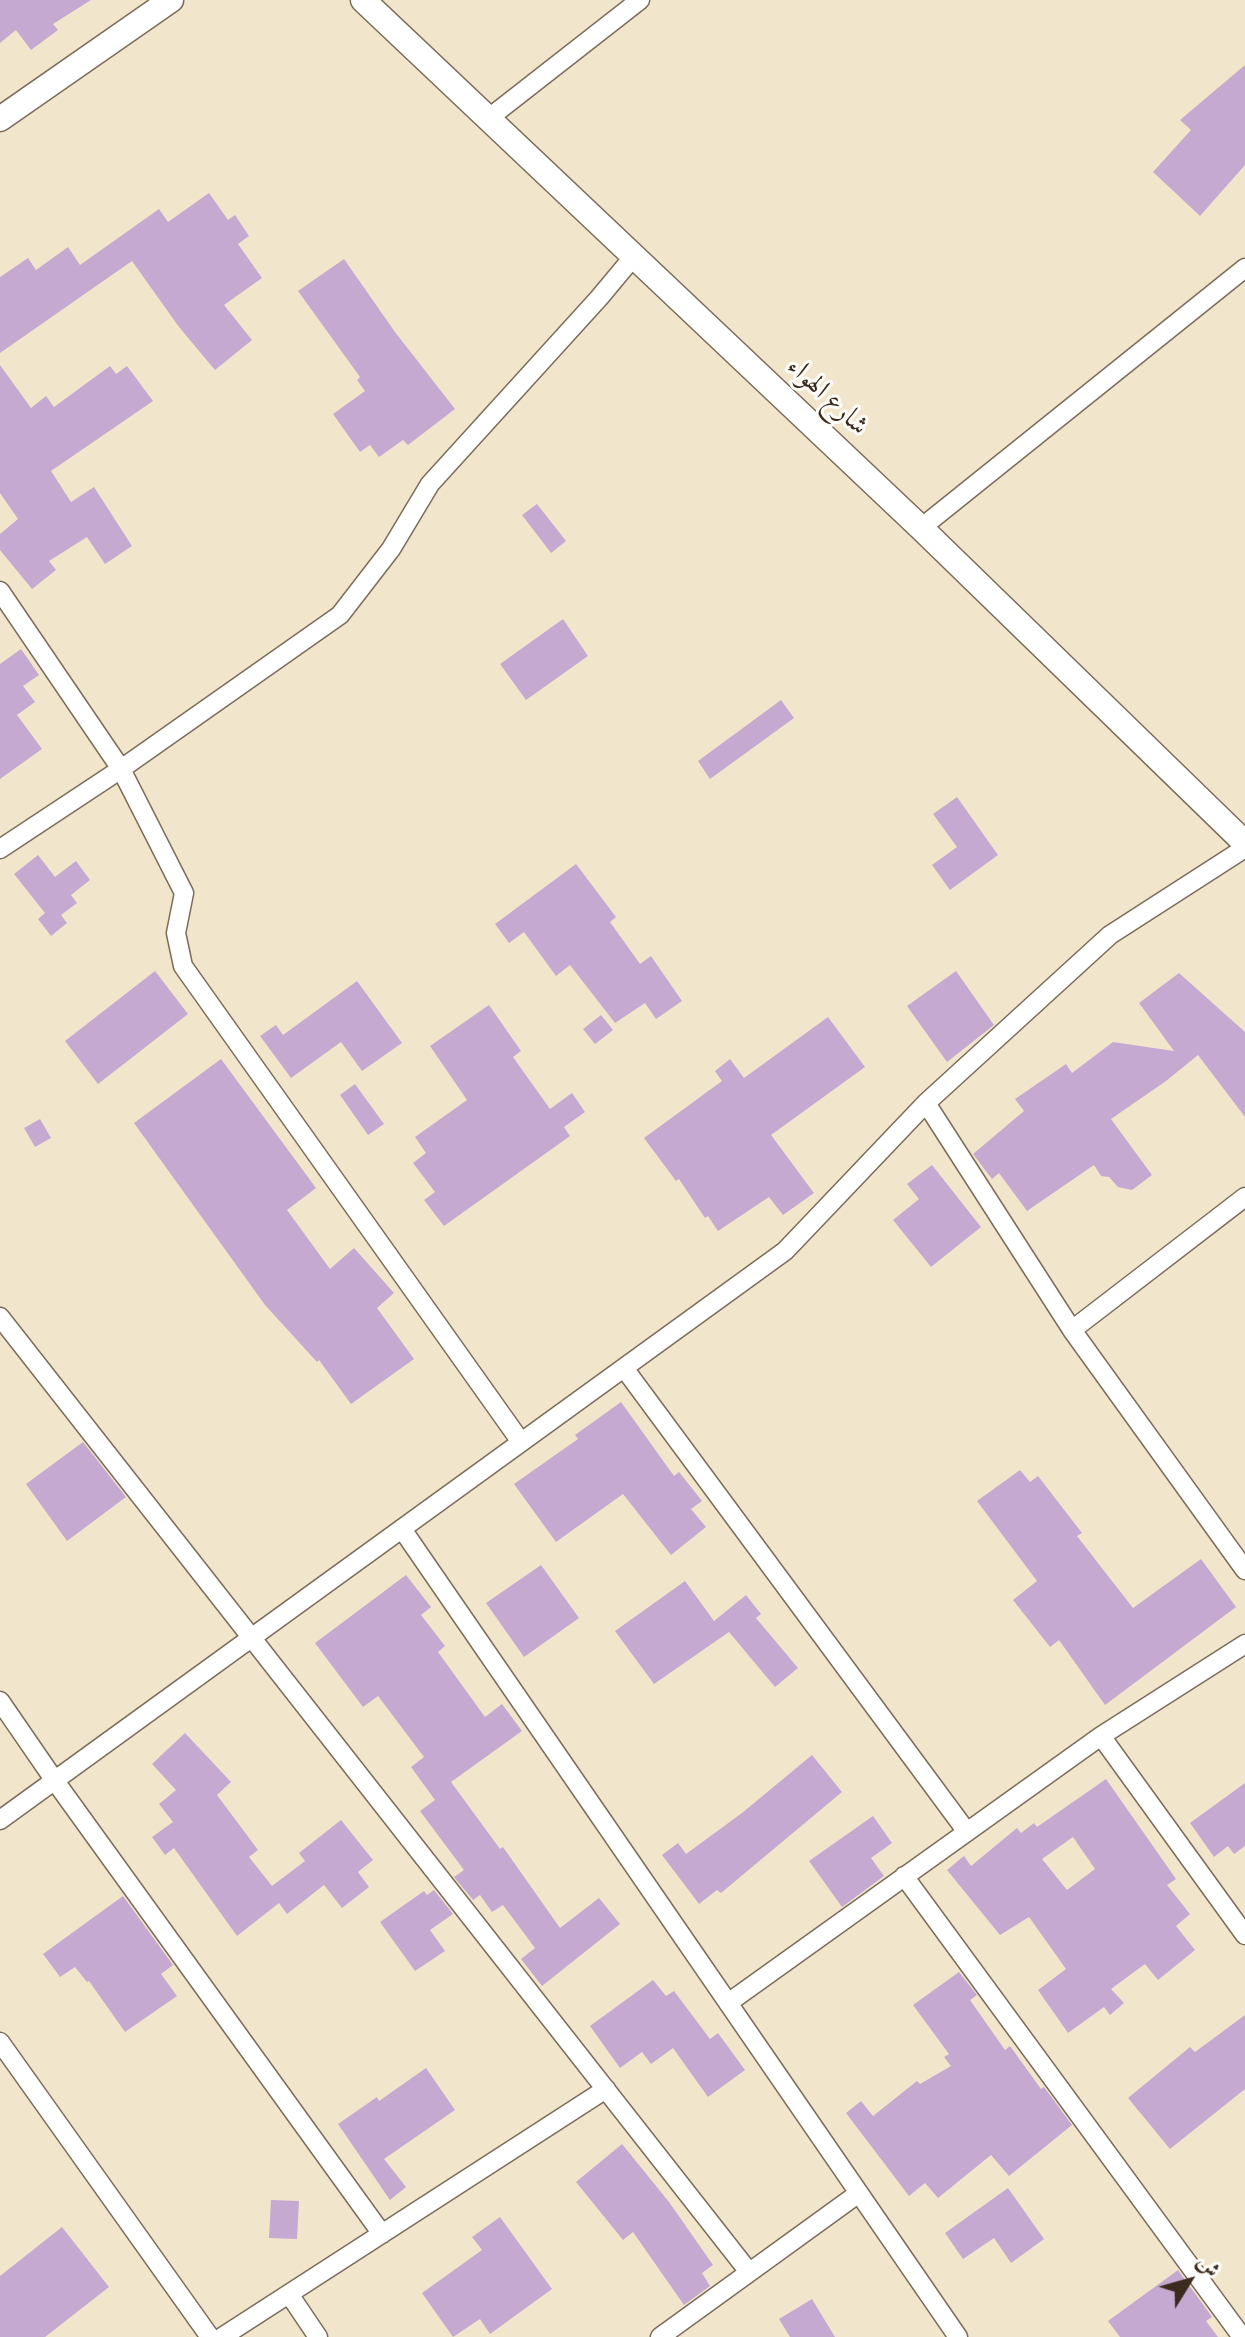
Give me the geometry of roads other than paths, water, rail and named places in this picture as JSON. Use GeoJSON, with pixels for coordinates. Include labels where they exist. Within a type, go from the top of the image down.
{"type":"FeatureCollection","features":[{"type":"Feature","properties":{"kind":"street"},"geometry":{"type":"LineString","coordinates":[[0,119],[171,0]]}},
{"type":"Feature","properties":{"kind":"street","name":"شارع الهواء"},"geometry":{"type":"LineString","coordinates":[[363,0],[921,528],[1245,846]]}},
{"type":"Feature","properties":{"kind":"street"},"geometry":{"type":"LineString","coordinates":[[489,118],[640,0]]}},
{"type":"Feature","properties":{"kind":"street"},"geometry":{"type":"LineString","coordinates":[[0,849],[121,769],[340,615],[391,549],[430,484],[634,256]]}},
{"type":"Feature","properties":{"kind":"street"},"geometry":{"type":"LineString","coordinates":[[921,528],[1245,268]]}},
{"type":"Feature","properties":{"kind":"street"},"geometry":{"type":"LineString","coordinates":[[0,591],[121,769],[184,893],[176,933],[183,966],[521,1442]]}},
{"type":"Feature","properties":{"kind":"street"},"geometry":{"type":"LineString","coordinates":[[0,1820],[785,1251],[926,1103],[1110,935],[1245,846]]}},
{"type":"Feature","properties":{"kind":"street"},"geometry":{"type":"LineString","coordinates":[[926,1103],[1072,1330],[1245,1570]]}},
{"type":"Feature","properties":{"kind":"street"},"geometry":{"type":"LineString","coordinates":[[1072,1330],[1244,1200]]}},
{"type":"Feature","properties":{"kind":"street"},"geometry":{"type":"LineString","coordinates":[[0,1317],[749,2272]]}},
{"type":"Feature","properties":{"kind":"street"},"geometry":{"type":"LineString","coordinates":[[624,1368],[967,1832]]}},
{"type":"Feature","properties":{"kind":"street"},"geometry":{"type":"LineString","coordinates":[[402,1529],[958,2337]]}},
{"type":"Feature","properties":{"kind":"street"},"geometry":{"type":"LineString","coordinates":[[728,2003],[1101,1736],[1245,1644]]}},
{"type":"Feature","properties":{"kind":"street"},"geometry":{"type":"LineString","coordinates":[[0,1701],[382,2234]]}},
{"type":"Feature","properties":{"kind":"street"},"geometry":{"type":"LineString","coordinates":[[1101,1736],[1245,1935]]}},
{"type":"Feature","properties":{"kind":"street"},"geometry":{"type":"LineString","coordinates":[[904,1876],[1242,2337]]}},
{"type":"Feature","properties":{"kind":"street"},"geometry":{"type":"LineString","coordinates":[[0,2042],[210,2337]]}},
{"type":"Feature","properties":{"kind":"street"},"geometry":{"type":"LineString","coordinates":[[222,2337],[606,2089]]}},
{"type":"Feature","properties":{"kind":"street"},"geometry":{"type":"LineString","coordinates":[[660,2337],[859,2193]]}},
{"type":"Feature","properties":{"kind":"street"},"geometry":{"type":"LineString","coordinates":[[289,2294],[318,2337]]}}]}
